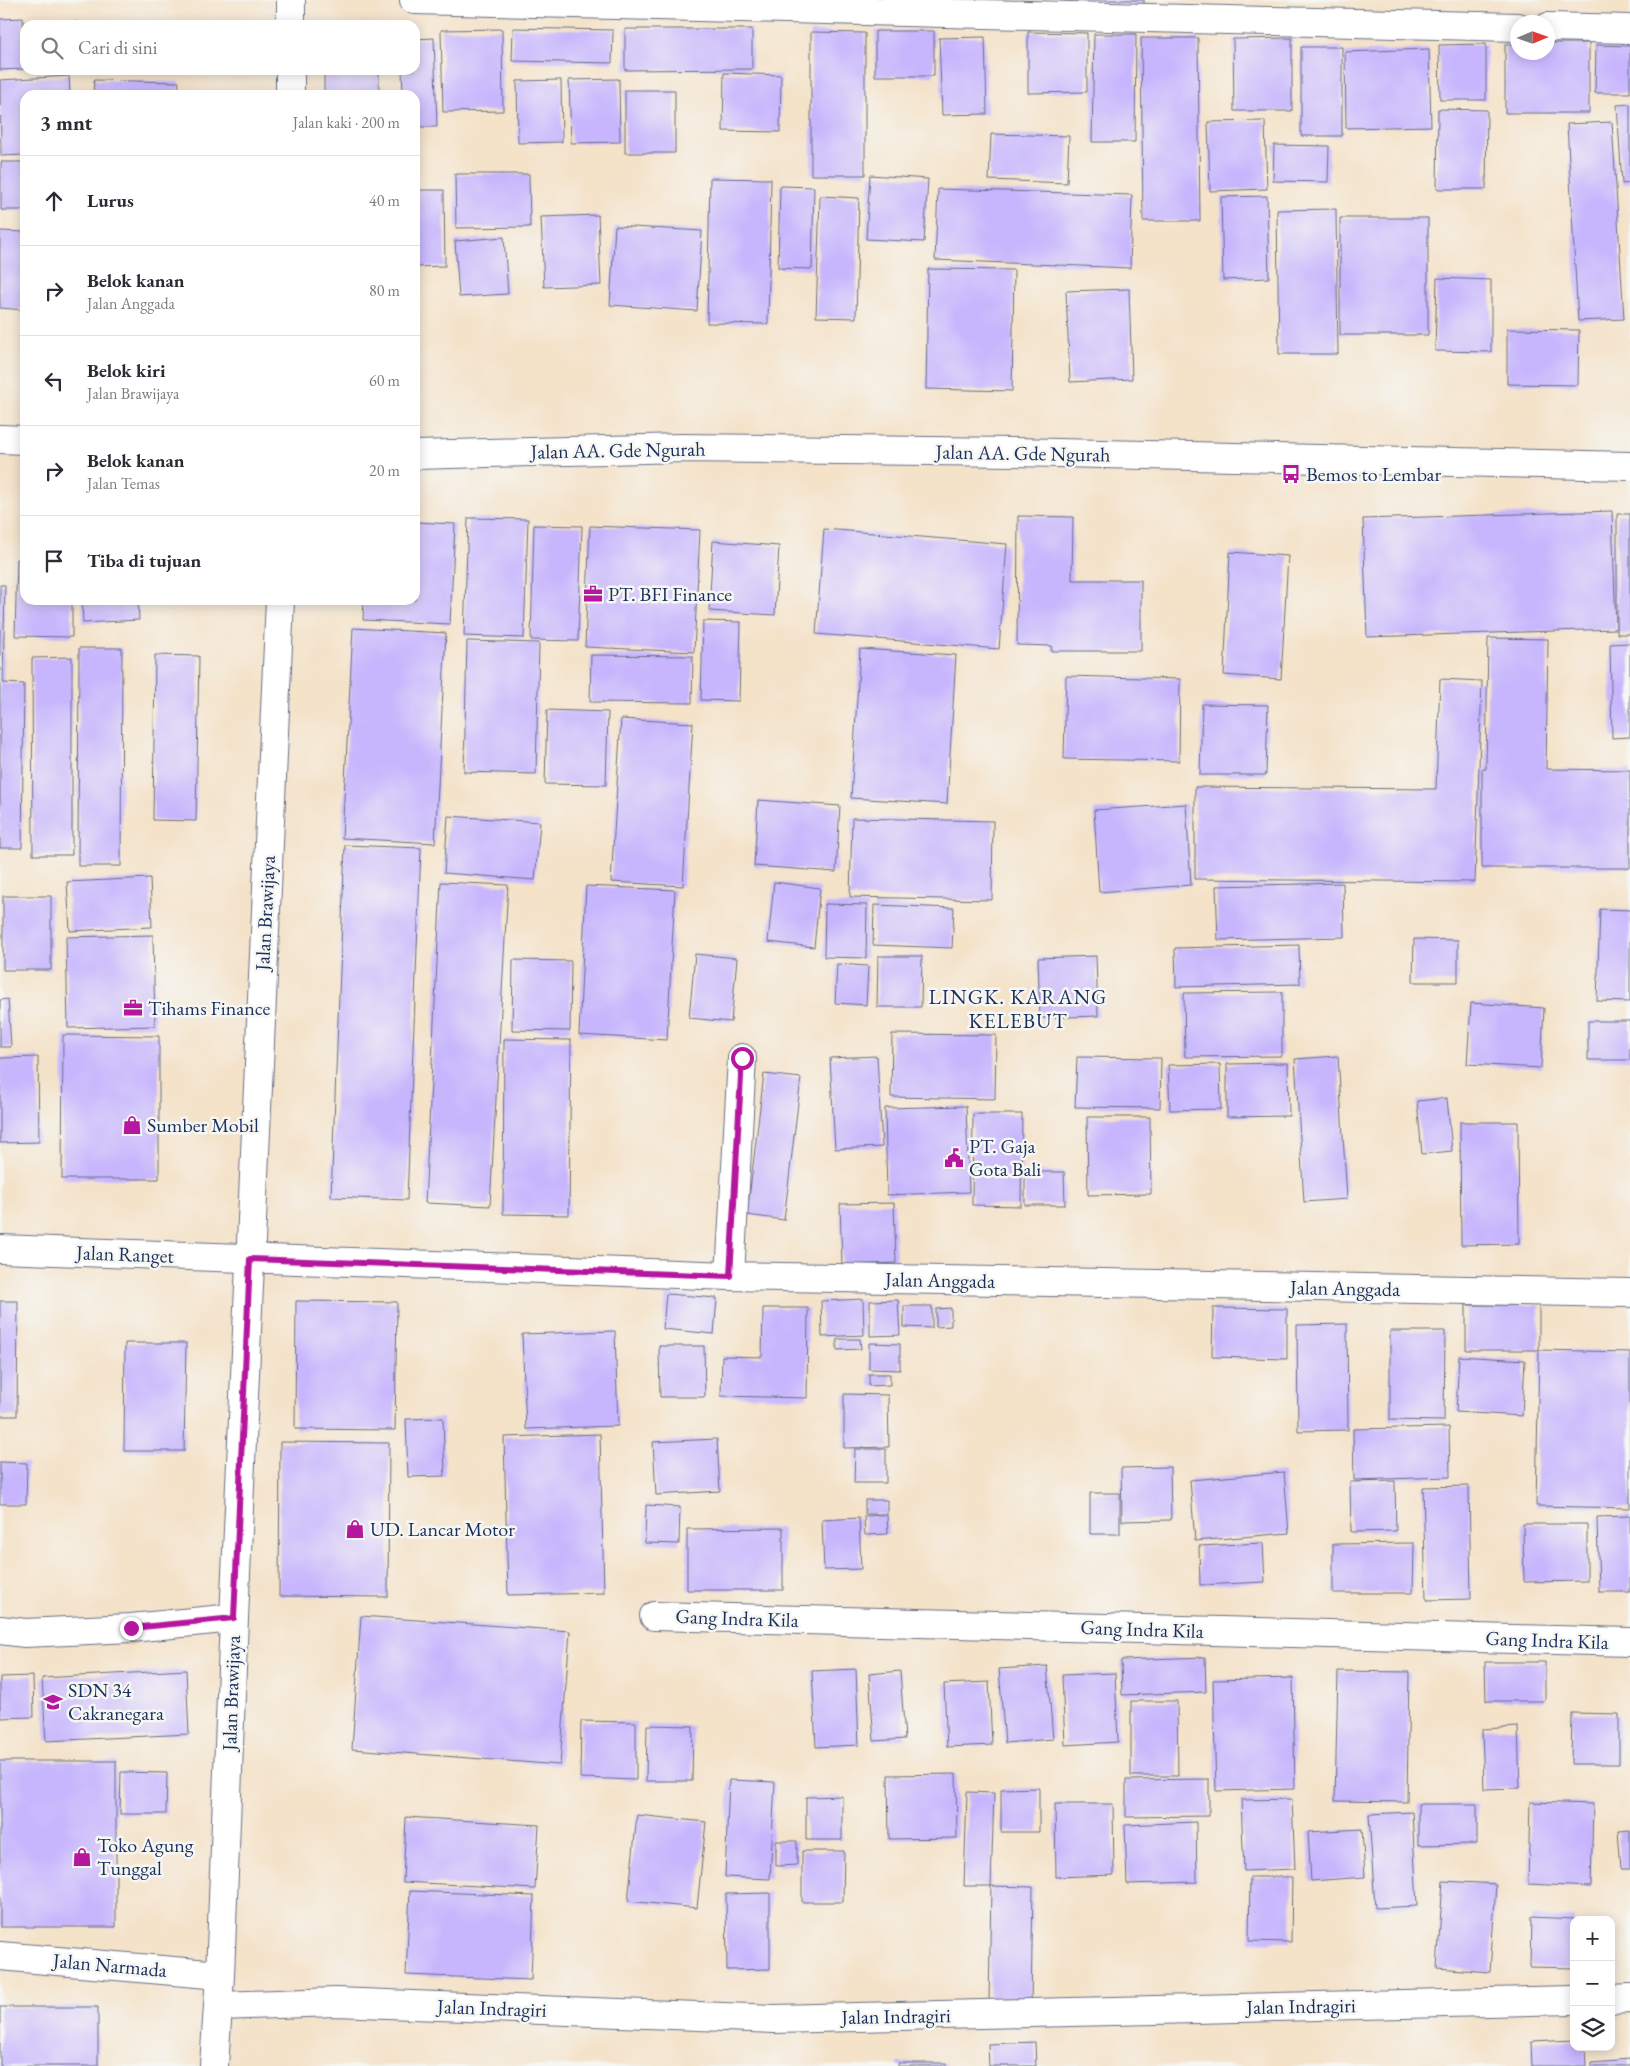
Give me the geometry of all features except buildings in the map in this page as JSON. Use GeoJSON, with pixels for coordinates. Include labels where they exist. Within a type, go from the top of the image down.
{"type":"FeatureCollection","features":[{"type":"Feature","properties":{"kind":"street"},"geometry":{"type":"LineString","coordinates":[[291,0],[291,20]]}},
{"type":"Feature","properties":{"kind":"street"},"geometry":{"type":"LineString","coordinates":[[414,0],[1510,27]]}},
{"type":"Feature","properties":{"kind":"street"},"geometry":{"type":"LineString","coordinates":[[1555,28],[1630,30]]}},
{"type":"Feature","properties":{"kind":"street"},"geometry":{"type":"LineString","coordinates":[[290,75],[290,90]]}},
{"type":"Feature","properties":{"kind":"street"},"geometry":{"type":"LineString","coordinates":[[0,439],[20,440]]}},
{"type":"Feature","properties":{"kind":"street","name":"Jalan AA. Gde Ngurah"},"geometry":{"type":"LineString","coordinates":[[420,455],[682,448],[1004,452],[1630,466]]}},
{"type":"Feature","properties":{"kind":"street","name":"Jalan Brawijaya"},"geometry":{"type":"LineString","coordinates":[[214,2066],[219,2006],[234,1618],[280,605]]}},
{"type":"Feature","properties":{"kind":"street"},"geometry":{"type":"LineString","coordinates":[[730,1276],[742,1058]]}},
{"type":"Feature","properties":{"kind":"street","name":"Jalan Ranget"},"geometry":{"type":"LineString","coordinates":[[0,1248],[250,1259]]}},
{"type":"Feature","properties":{"kind":"street","name":"Jalan Anggada"},"geometry":{"type":"LineString","coordinates":[[250,1259],[730,1276],[1630,1293]]}},
{"type":"Feature","properties":{"kind":"street","name":"Gang Indra Kila"},"geometry":{"type":"LineString","coordinates":[[654,1616],[1630,1642]]}},
{"type":"Feature","properties":{"kind":"street"},"geometry":{"type":"LineString","coordinates":[[0,1630],[25,1633],[112,1629],[234,1618]]}},
{"type":"Feature","properties":{"kind":"street","name":"Jalan Narmada"},"geometry":{"type":"LineString","coordinates":[[0,1956],[220,1975]]}},
{"type":"Feature","properties":{"kind":"street"},"geometry":{"type":"LineString","coordinates":[[1615,1999],[1630,1998]]}},
{"type":"Feature","properties":{"kind":"street","name":"Jalan Indragiri"},"geometry":{"type":"LineString","coordinates":[[219,2006],[336,2002],[774,2019],[1570,2000]]}},
{"type":"Feature","properties":{"kind":"place","name":"Bemos to Lembar"},"geometry":{"type":"Point","coordinates":[1291,474]}},
{"type":"Feature","properties":{"kind":"place","name":"PT. BFI Finance"},"geometry":{"type":"Point","coordinates":[593,594]}},
{"type":"Feature","properties":{"kind":"place","name":"Tihams Finance"},"geometry":{"type":"Point","coordinates":[133,1008]}},
{"type":"Feature","properties":{"kind":"place","name":"Sumber Mobil"},"geometry":{"type":"Point","coordinates":[132,1125]}},
{"type":"Feature","properties":{"kind":"place","name":"PT. Gaja Gota Bali"},"geometry":{"type":"Point","coordinates":[954,1158]}},
{"type":"Feature","properties":{"kind":"place","name":"UD. Lancar Motor"},"geometry":{"type":"Point","coordinates":[355,1529]}},
{"type":"Feature","properties":{"kind":"place","name":"SDN 34 Cakranegara"},"geometry":{"type":"Point","coordinates":[53,1702]}},
{"type":"Feature","properties":{"kind":"place","name":"Toko Agung Tunggal"},"geometry":{"type":"Point","coordinates":[82,1857]}},
{"type":"Feature","properties":{"kind":"district","name":"LINGK. KARANG KELEBUT"},"geometry":{"type":"Point","coordinates":[1018,1008]}},
{"type":"Feature","properties":{"kind":"route"},"geometry":{"type":"LineString","coordinates":[[131,1628],[234,1618],[250,1259],[496,1266],[730,1276],[742,1058]]}}]}
